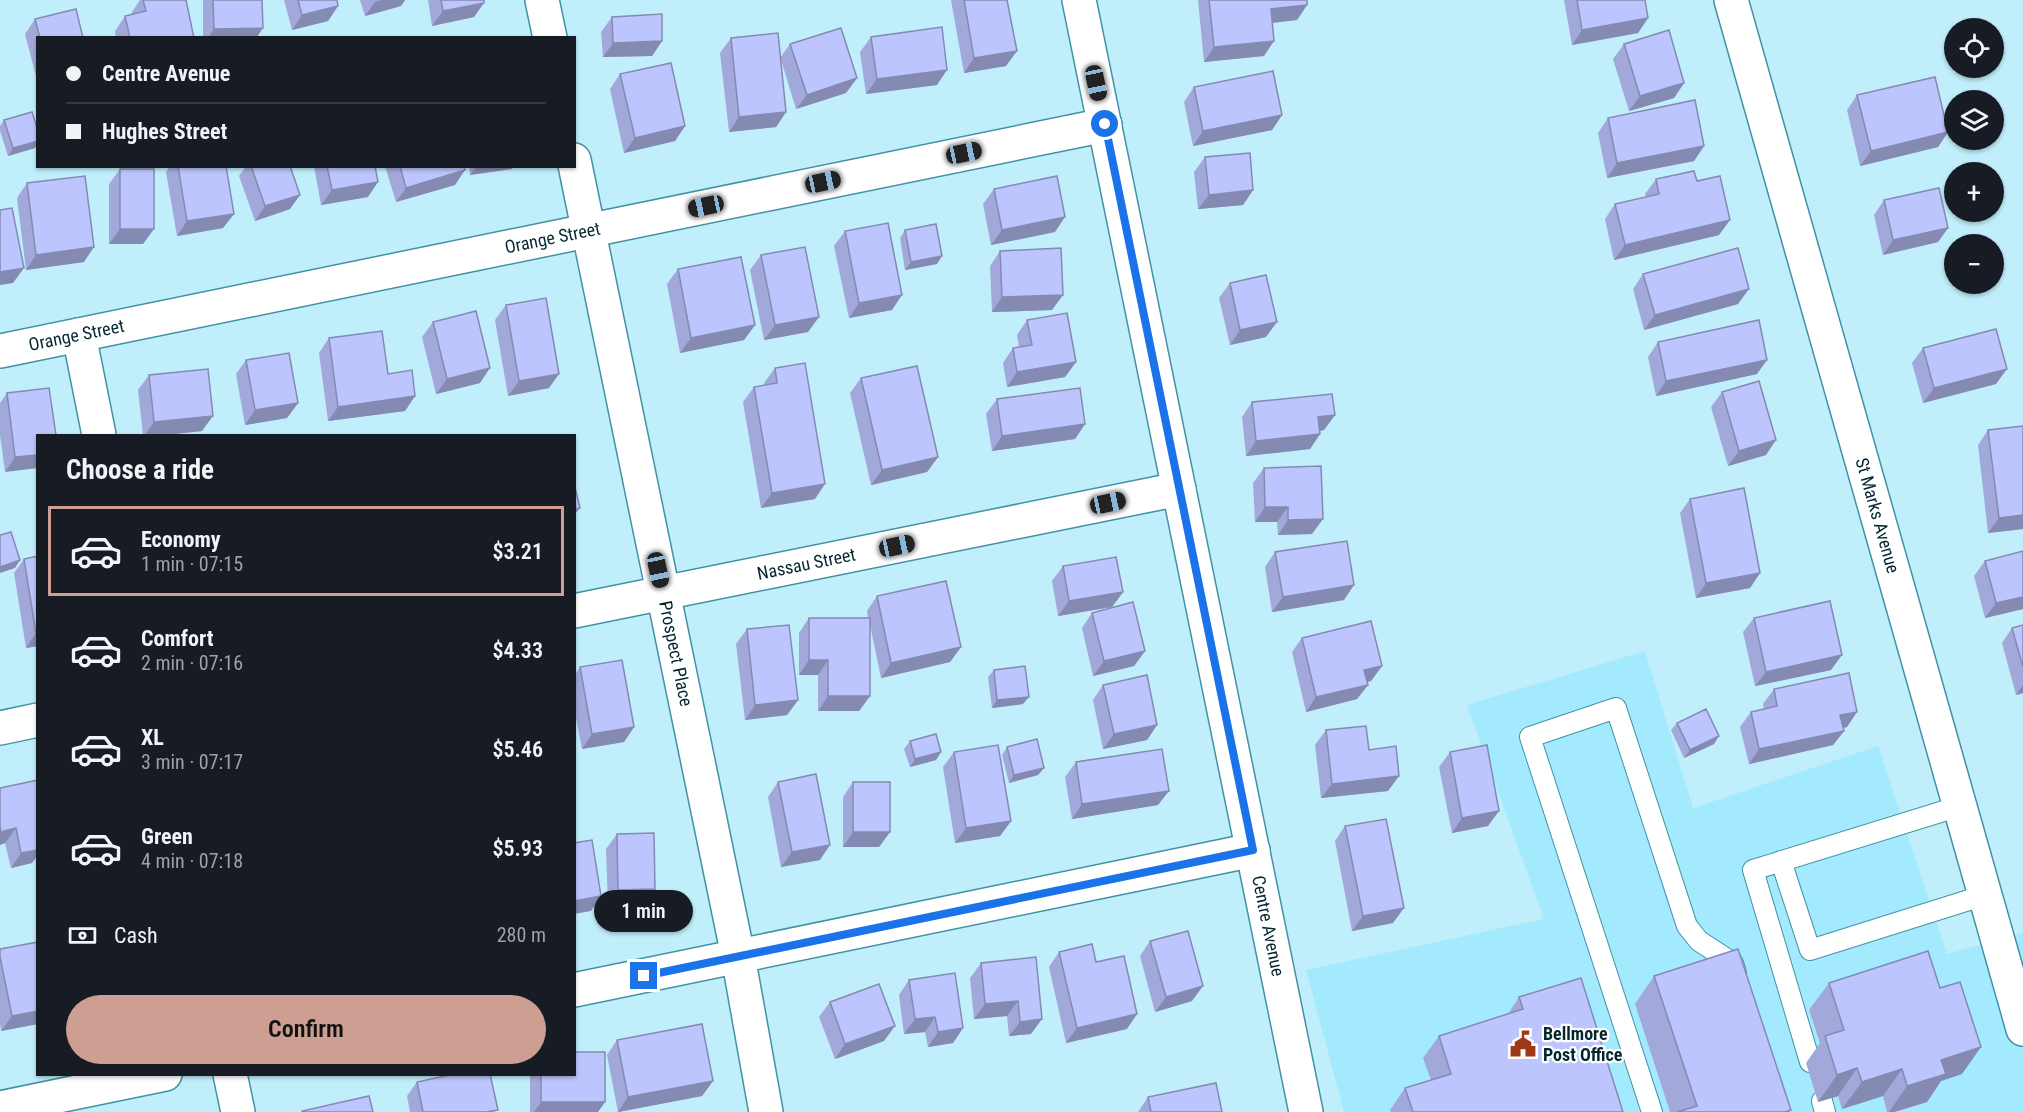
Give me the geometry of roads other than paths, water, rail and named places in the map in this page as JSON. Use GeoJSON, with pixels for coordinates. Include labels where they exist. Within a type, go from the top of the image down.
{"type":"FeatureCollection","features":[{"type":"Feature","properties":{"kind":"street"},"geometry":{"type":"LineString","coordinates":[[542,0],[550,36]]}},
{"type":"Feature","properties":{"kind":"street","name":"Centre Avenue"},"geometry":{"type":"LineString","coordinates":[[1079,0],[1306,1112]]}},
{"type":"Feature","properties":{"kind":"street","name":"St Marks Avenue"},"geometry":{"type":"LineString","coordinates":[[1731,0],[2023,1028]]}},
{"type":"Feature","properties":{"kind":"street","name":"Orange Street"},"geometry":{"type":"LineString","coordinates":[[0,351],[1105,124]]}},
{"type":"Feature","properties":{"kind":"street","name":"Prospect Place"},"geometry":{"type":"LineString","coordinates":[[576,168],[738,956],[766,1112]]}},
{"type":"Feature","properties":{"kind":"street"},"geometry":{"type":"LineString","coordinates":[[79,335],[99,434]]}},
{"type":"Feature","properties":{"kind":"street","name":"Nassau Street"},"geometry":{"type":"LineString","coordinates":[[576,611],[1179,489]]}},
{"type":"Feature","properties":{"kind":"street"},"geometry":{"type":"LineString","coordinates":[[0,728],[36,720]]}},
{"type":"Feature","properties":{"kind":"street"},"geometry":{"type":"LineString","coordinates":[[576,990],[1253,850]]}},
{"type":"Feature","properties":{"kind":"street"},"geometry":{"type":"LineString","coordinates":[[0,1108],[155,1076]]}},
{"type":"Feature","properties":{"kind":"street"},"geometry":{"type":"LineString","coordinates":[[230,1076],[238,1112]]}},
{"type":"Feature","properties":{"kind":"lane"},"geometry":{"type":"LineString","coordinates":[[1652,1112],[1530,737],[1616,708],[1687,926],[1699,941],[1733,963],[1744,995]]}},
{"type":"Feature","properties":{"kind":"lane"},"geometry":{"type":"LineString","coordinates":[[1810,1062],[1753,870],[1960,806]]}},
{"type":"Feature","properties":{"kind":"lane"},"geometry":{"type":"LineString","coordinates":[[1781,861],[1810,950],[1985,895]]}},
{"type":"Feature","properties":{"kind":"place","name":"Bellmore Post Office"},"geometry":{"type":"Point","coordinates":[1523,1044]}}]}
